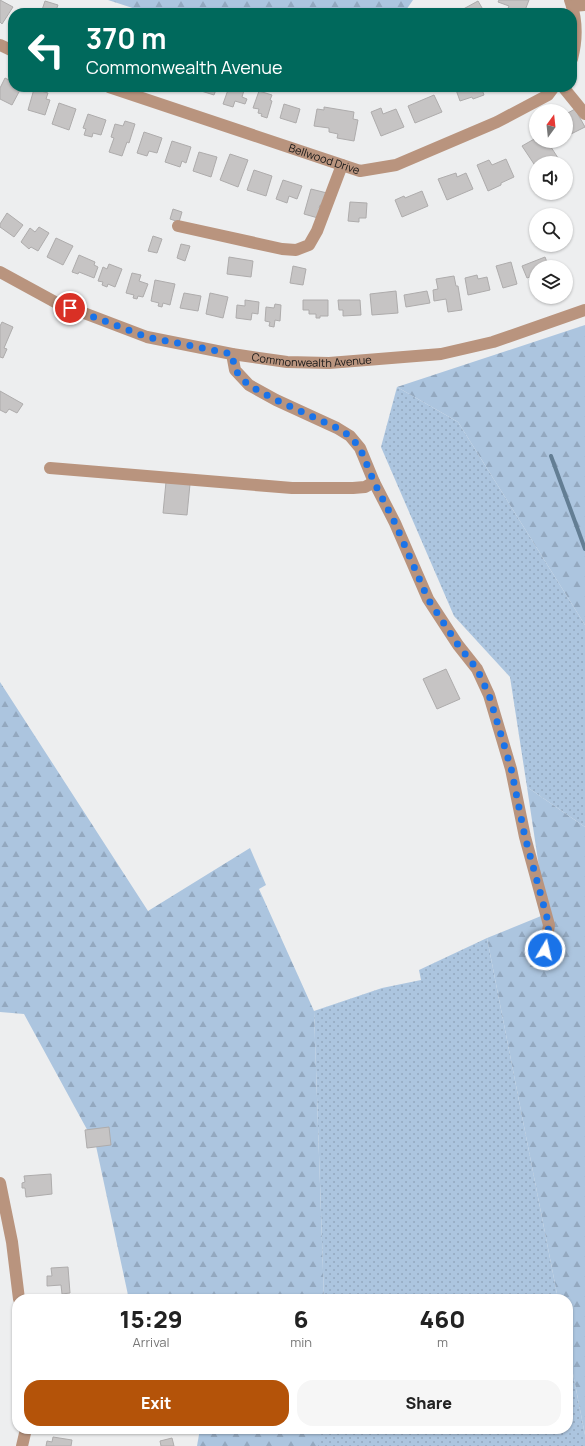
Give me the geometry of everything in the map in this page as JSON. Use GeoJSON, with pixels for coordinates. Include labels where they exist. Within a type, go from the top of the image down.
{"type":"FeatureCollection","features":[{"type":"Feature","properties":{"kind":"street"},"geometry":{"type":"LineString","coordinates":[[571,3],[585,5]]}},
{"type":"Feature","properties":{"kind":"street"},"geometry":{"type":"LineString","coordinates":[[577,28],[580,38]]}},
{"type":"Feature","properties":{"kind":"street","name":"Bellwood Drive"},"geometry":{"type":"LineString","coordinates":[[124,92],[360,171],[396,165],[497,122],[548,95],[550,92]]}},
{"type":"Feature","properties":{"kind":"street"},"geometry":{"type":"LineString","coordinates":[[567,92],[585,114]]}},
{"type":"Feature","properties":{"kind":"street"},"geometry":{"type":"LineString","coordinates":[[178,226],[282,249],[296,250],[309,245],[317,232],[342,165]]}},
{"type":"Feature","properties":{"kind":"street","name":"Commonwealth Avenue"},"geometry":{"type":"LineString","coordinates":[[0,272],[55,302],[147,337],[232,354],[287,362],[329,363],[441,354],[493,342],[585,310]]}},
{"type":"Feature","properties":{"kind":"street"},"geometry":{"type":"LineString","coordinates":[[232,354],[235,370],[248,385],[276,400],[337,428],[350,436],[360,448],[428,599],[458,645],[477,669],[489,695],[511,768],[525,837],[549,925],[545,950]]}},
{"type":"Feature","properties":{"kind":"street"},"geometry":{"type":"LineString","coordinates":[[50,468],[292,488],[353,488],[365,487],[374,482]]}},
{"type":"Feature","properties":{"kind":"street"},"geometry":{"type":"LineString","coordinates":[[0,1183],[12,1242],[18,1294]]}},
{"type":"Feature","properties":{"kind":"street"},"geometry":{"type":"LineString","coordinates":[[22,1446],[25,1434]]}},
{"type":"Feature","properties":{"kind":"green space"},"geometry":{"type":"Polygon","coordinates":[[[108,0],[413,0],[407,8],[133,8],[108,0]]]}},
{"type":"Feature","properties":{"kind":"green space"},"geometry":{"type":"Polygon","coordinates":[[[585,325],[585,625],[458,422],[397,387],[585,325]]]}},
{"type":"Feature","properties":{"kind":"green space"},"geometry":{"type":"Polygon","coordinates":[[[397,387],[458,422],[585,625],[585,827],[527,787],[510,677],[454,616],[381,447],[397,387]]]}},
{"type":"Feature","properties":{"kind":"green space"},"geometry":{"type":"Polygon","coordinates":[[[0,682],[148,911],[250,848],[266,885],[259,889],[314,1011],[324,1294],[128,1294],[96,1146],[24,1014],[0,1012],[0,682]]]}},
{"type":"Feature","properties":{"kind":"green space"},"geometry":{"type":"Polygon","coordinates":[[[527,787],[585,827],[585,1435],[573,1374],[573,1294],[557,1294],[487,938],[546,914],[527,787]]]}},
{"type":"Feature","properties":{"kind":"green space"},"geometry":{"type":"Polygon","coordinates":[[[487,938],[557,1294],[324,1294],[314,1011],[382,988],[421,980],[419,970],[487,938]]]}},
{"type":"Feature","properties":{"kind":"green space"},"geometry":{"type":"Polygon","coordinates":[[[573,1374],[585,1435],[585,1446],[314,1446],[315,1434],[573,1434],[573,1374]]]}},
{"type":"Feature","properties":{"kind":"green space"},"geometry":{"type":"Polygon","coordinates":[[[199,1434],[319,1434],[318,1446],[197,1446],[199,1434]]]}},
{"type":"Feature","properties":{"kind":"building"},"geometry":{"type":"Polygon","coordinates":[[[0,0],[13,7],[8,8],[8,15],[2,24],[0,22],[0,0]]]}},
{"type":"Feature","properties":{"kind":"building"},"geometry":{"type":"Polygon","coordinates":[[[499,0],[529,0],[526,8],[508,8],[509,6],[498,2],[499,0]]]}},
{"type":"Feature","properties":{"kind":"building"},"geometry":{"type":"Polygon","coordinates":[[[45,1],[58,5],[57,8],[43,8],[45,1]]]}},
{"type":"Feature","properties":{"kind":"building"},"geometry":{"type":"Polygon","coordinates":[[[478,1],[482,8],[465,8],[478,1]]]}},
{"type":"Feature","properties":{"kind":"building"},"geometry":{"type":"Polygon","coordinates":[[[5,78],[8,80],[8,92],[19,92],[12,105],[0,99],[0,88],[5,78]]]}},
{"type":"Feature","properties":{"kind":"building"},"geometry":{"type":"Polygon","coordinates":[[[33,92],[48,93],[46,99],[50,100],[45,115],[28,110],[33,92]]]}},
{"type":"Feature","properties":{"kind":"building"},"geometry":{"type":"Polygon","coordinates":[[[204,92],[215,92],[214,95],[204,92]]]}},
{"type":"Feature","properties":{"kind":"building"},"geometry":{"type":"Polygon","coordinates":[[[227,92],[244,92],[242,97],[247,99],[245,104],[235,101],[233,107],[223,104],[227,92]]]}},
{"type":"Feature","properties":{"kind":"building"},"geometry":{"type":"Polygon","coordinates":[[[259,92],[272,95],[270,100],[272,101],[267,118],[258,113],[259,109],[253,108],[259,92]]]}},
{"type":"Feature","properties":{"kind":"building"},"geometry":{"type":"Polygon","coordinates":[[[457,92],[483,92],[484,95],[473,99],[472,97],[460,101],[457,92]]]}},
{"type":"Feature","properties":{"kind":"building"},"geometry":{"type":"Polygon","coordinates":[[[434,95],[442,112],[415,123],[408,106],[434,95]]]}},
{"type":"Feature","properties":{"kind":"building"},"geometry":{"type":"Polygon","coordinates":[[[59,103],[76,109],[69,130],[52,124],[59,103]]]}},
{"type":"Feature","properties":{"kind":"building"},"geometry":{"type":"Polygon","coordinates":[[[284,104],[300,109],[296,123],[280,118],[284,104]]]}},
{"type":"Feature","properties":{"kind":"building"},"geometry":{"type":"Polygon","coordinates":[[[324,107],[354,112],[353,119],[358,120],[354,141],[337,138],[338,134],[329,132],[329,128],[314,126],[317,109],[324,110],[324,107]]]}},
{"type":"Feature","properties":{"kind":"building"},"geometry":{"type":"Polygon","coordinates":[[[381,108],[383,114],[396,109],[404,127],[381,136],[371,112],[381,108]]]}},
{"type":"Feature","properties":{"kind":"building"},"geometry":{"type":"Polygon","coordinates":[[[575,109],[585,127],[573,133],[573,110],[575,109]]]}},
{"type":"Feature","properties":{"kind":"building"},"geometry":{"type":"Polygon","coordinates":[[[88,114],[106,120],[101,135],[93,133],[92,137],[84,135],[86,129],[83,128],[88,114]]]}},
{"type":"Feature","properties":{"kind":"building"},"geometry":{"type":"Polygon","coordinates":[[[125,121],[135,124],[129,143],[127,142],[122,156],[109,152],[114,138],[111,137],[115,124],[123,126],[125,121]]]}},
{"type":"Feature","properties":{"kind":"building"},"geometry":{"type":"Polygon","coordinates":[[[144,132],[162,138],[157,153],[149,151],[147,156],[137,153],[144,132]]]}},
{"type":"Feature","properties":{"kind":"building"},"geometry":{"type":"Polygon","coordinates":[[[172,141],[191,147],[186,163],[182,161],[180,167],[165,162],[172,141]]]}},
{"type":"Feature","properties":{"kind":"building"},"geometry":{"type":"Polygon","coordinates":[[[529,142],[529,148],[552,148],[557,156],[529,156],[522,146],[529,142]]]}},
{"type":"Feature","properties":{"kind":"building"},"geometry":{"type":"Polygon","coordinates":[[[199,152],[217,157],[211,177],[193,171],[199,152]]]}},
{"type":"Feature","properties":{"kind":"building"},"geometry":{"type":"Polygon","coordinates":[[[230,154],[248,160],[238,187],[220,180],[230,154]]]}},
{"type":"Feature","properties":{"kind":"building"},"geometry":{"type":"Polygon","coordinates":[[[506,159],[514,177],[488,191],[477,165],[489,160],[492,165],[506,159]]]}},
{"type":"Feature","properties":{"kind":"building"},"geometry":{"type":"Polygon","coordinates":[[[254,170],[272,176],[266,196],[247,190],[254,170]]]}},
{"type":"Feature","properties":{"kind":"building"},"geometry":{"type":"Polygon","coordinates":[[[456,173],[457,177],[466,173],[473,189],[447,200],[438,179],[456,173]]]}},
{"type":"Feature","properties":{"kind":"building"},"geometry":{"type":"Polygon","coordinates":[[[283,180],[302,186],[297,199],[289,196],[287,203],[276,199],[283,180]]]}},
{"type":"Feature","properties":{"kind":"building"},"geometry":{"type":"Polygon","coordinates":[[[311,189],[327,193],[323,206],[320,205],[319,208],[321,209],[318,218],[304,214],[311,189]]]}},
{"type":"Feature","properties":{"kind":"building"},"geometry":{"type":"Polygon","coordinates":[[[422,191],[428,206],[402,217],[395,200],[404,196],[405,198],[422,191]]]}},
{"type":"Feature","properties":{"kind":"building"},"geometry":{"type":"Polygon","coordinates":[[[350,202],[367,203],[366,218],[359,218],[359,222],[348,221],[350,202]]]}},
{"type":"Feature","properties":{"kind":"building"},"geometry":{"type":"Polygon","coordinates":[[[173,209],[182,212],[179,222],[170,219],[173,209]]]}},
{"type":"Feature","properties":{"kind":"building"},"geometry":{"type":"Polygon","coordinates":[[[7,213],[23,225],[14,237],[0,227],[0,224],[7,213]]]}},
{"type":"Feature","properties":{"kind":"building"},"geometry":{"type":"Polygon","coordinates":[[[39,227],[49,233],[38,251],[31,247],[29,249],[21,242],[30,228],[35,232],[39,227]]]}},
{"type":"Feature","properties":{"kind":"building"},"geometry":{"type":"Polygon","coordinates":[[[153,236],[162,239],[157,253],[148,251],[153,236]]]}},
{"type":"Feature","properties":{"kind":"building"},"geometry":{"type":"Polygon","coordinates":[[[56,238],[73,246],[63,265],[47,257],[56,238]]]}},
{"type":"Feature","properties":{"kind":"building"},"geometry":{"type":"Polygon","coordinates":[[[181,244],[190,246],[185,261],[177,258],[181,244]]]}},
{"type":"Feature","properties":{"kind":"building"},"geometry":{"type":"Polygon","coordinates":[[[79,255],[95,262],[94,265],[98,267],[94,278],[79,272],[78,274],[72,272],[79,255]]]}},
{"type":"Feature","properties":{"kind":"building"},"geometry":{"type":"Polygon","coordinates":[[[229,257],[253,261],[251,277],[227,274],[229,257]]]}},
{"type":"Feature","properties":{"kind":"building"},"geometry":{"type":"Polygon","coordinates":[[[545,257],[546,260],[537,260],[545,257]]]}},
{"type":"Feature","properties":{"kind":"building"},"geometry":{"type":"Polygon","coordinates":[[[511,262],[517,284],[503,288],[496,266],[511,262]]]}},
{"type":"Feature","properties":{"kind":"building"},"geometry":{"type":"Polygon","coordinates":[[[529,263],[529,277],[527,278],[522,266],[529,263]]]}},
{"type":"Feature","properties":{"kind":"building"},"geometry":{"type":"Polygon","coordinates":[[[109,264],[122,269],[115,287],[108,284],[107,287],[102,285],[103,282],[98,281],[103,267],[107,269],[109,264]]]}},
{"type":"Feature","properties":{"kind":"building"},"geometry":{"type":"Polygon","coordinates":[[[293,266],[306,269],[303,285],[290,283],[293,266]]]}},
{"type":"Feature","properties":{"kind":"building"},"geometry":{"type":"Polygon","coordinates":[[[132,273],[141,275],[139,281],[148,284],[143,297],[138,296],[137,299],[133,298],[134,295],[126,293],[132,273]]]}},
{"type":"Feature","properties":{"kind":"building"},"geometry":{"type":"Polygon","coordinates":[[[477,275],[478,279],[487,277],[490,290],[468,295],[465,278],[477,275]]]}},
{"type":"Feature","properties":{"kind":"building"},"geometry":{"type":"Polygon","coordinates":[[[454,276],[456,286],[458,286],[462,310],[448,312],[446,299],[434,301],[433,290],[438,289],[436,279],[454,276]]]}},
{"type":"Feature","properties":{"kind":"building"},"geometry":{"type":"Polygon","coordinates":[[[155,280],[175,284],[170,305],[163,303],[162,307],[158,306],[159,303],[151,301],[155,280]]]}},
{"type":"Feature","properties":{"kind":"building"},"geometry":{"type":"Polygon","coordinates":[[[396,291],[398,313],[372,315],[370,294],[396,291]]]}},
{"type":"Feature","properties":{"kind":"building"},"geometry":{"type":"Polygon","coordinates":[[[427,291],[430,303],[406,307],[404,295],[427,291]]]}},
{"type":"Feature","properties":{"kind":"building"},"geometry":{"type":"Polygon","coordinates":[[[184,293],[201,296],[198,311],[180,308],[184,293]]]}},
{"type":"Feature","properties":{"kind":"building"},"geometry":{"type":"Polygon","coordinates":[[[210,293],[228,297],[223,318],[206,314],[210,293]]]}},
{"type":"Feature","properties":{"kind":"building"},"geometry":{"type":"Polygon","coordinates":[[[245,300],[259,302],[258,314],[252,313],[251,320],[236,318],[237,305],[245,306],[245,300]]]}},
{"type":"Feature","properties":{"kind":"building"},"geometry":{"type":"Polygon","coordinates":[[[303,300],[328,300],[328,316],[320,316],[320,318],[316,318],[316,314],[309,314],[309,310],[303,310],[303,300]]]}},
{"type":"Feature","properties":{"kind":"building"},"geometry":{"type":"Polygon","coordinates":[[[338,300],[360,300],[361,315],[343,316],[343,310],[339,310],[338,300]]]}},
{"type":"Feature","properties":{"kind":"building"},"geometry":{"type":"Polygon","coordinates":[[[275,304],[281,305],[280,321],[275,320],[274,327],[269,326],[270,322],[265,321],[266,307],[274,308],[275,304]]]}},
{"type":"Feature","properties":{"kind":"building"},"geometry":{"type":"Polygon","coordinates":[[[2,322],[13,327],[4,348],[7,349],[3,358],[0,357],[0,326],[2,322]]]}},
{"type":"Feature","properties":{"kind":"building"},"geometry":{"type":"Polygon","coordinates":[[[0,391],[23,404],[17,413],[9,409],[6,413],[0,410],[0,391]]]}},
{"type":"Feature","properties":{"kind":"building"},"geometry":{"type":"Polygon","coordinates":[[[166,482],[190,484],[187,515],[163,513],[166,482]]]}},
{"type":"Feature","properties":{"kind":"building"},"geometry":{"type":"Polygon","coordinates":[[[446,669],[460,699],[437,709],[423,679],[446,669]]]}},
{"type":"Feature","properties":{"kind":"building"},"geometry":{"type":"Polygon","coordinates":[[[109,1127],[111,1145],[87,1148],[85,1130],[109,1127]]]}},
{"type":"Feature","properties":{"kind":"building"},"geometry":{"type":"Polygon","coordinates":[[[51,1174],[52,1194],[26,1197],[25,1188],[22,1188],[22,1183],[25,1182],[24,1176],[51,1174]]]}},
{"type":"Feature","properties":{"kind":"building"},"geometry":{"type":"Polygon","coordinates":[[[68,1267],[70,1293],[62,1294],[61,1285],[47,1286],[47,1276],[52,1276],[51,1268],[68,1267]]]}},
{"type":"Feature","properties":{"kind":"building"},"geometry":{"type":"Polygon","coordinates":[[[53,1437],[72,1440],[71,1446],[46,1446],[47,1441],[52,1442],[53,1437]]]}},
{"type":"Feature","properties":{"kind":"building"},"geometry":{"type":"Polygon","coordinates":[[[172,1438],[174,1446],[161,1446],[160,1441],[172,1438]]]}},
{"type":"Feature","properties":{"kind":"waterway"},"geometry":{"type":"LineString","coordinates":[[551,456],[585,549]]}},
{"type":"Feature","properties":{"kind":"route"},"geometry":{"type":"LineString","coordinates":[[70,308],[147,337],[232,354],[235,370],[248,385],[276,400],[337,428],[350,436],[360,448],[428,599],[458,645],[477,669],[489,695],[511,768],[525,837],[549,925],[545,950]]}}]}
